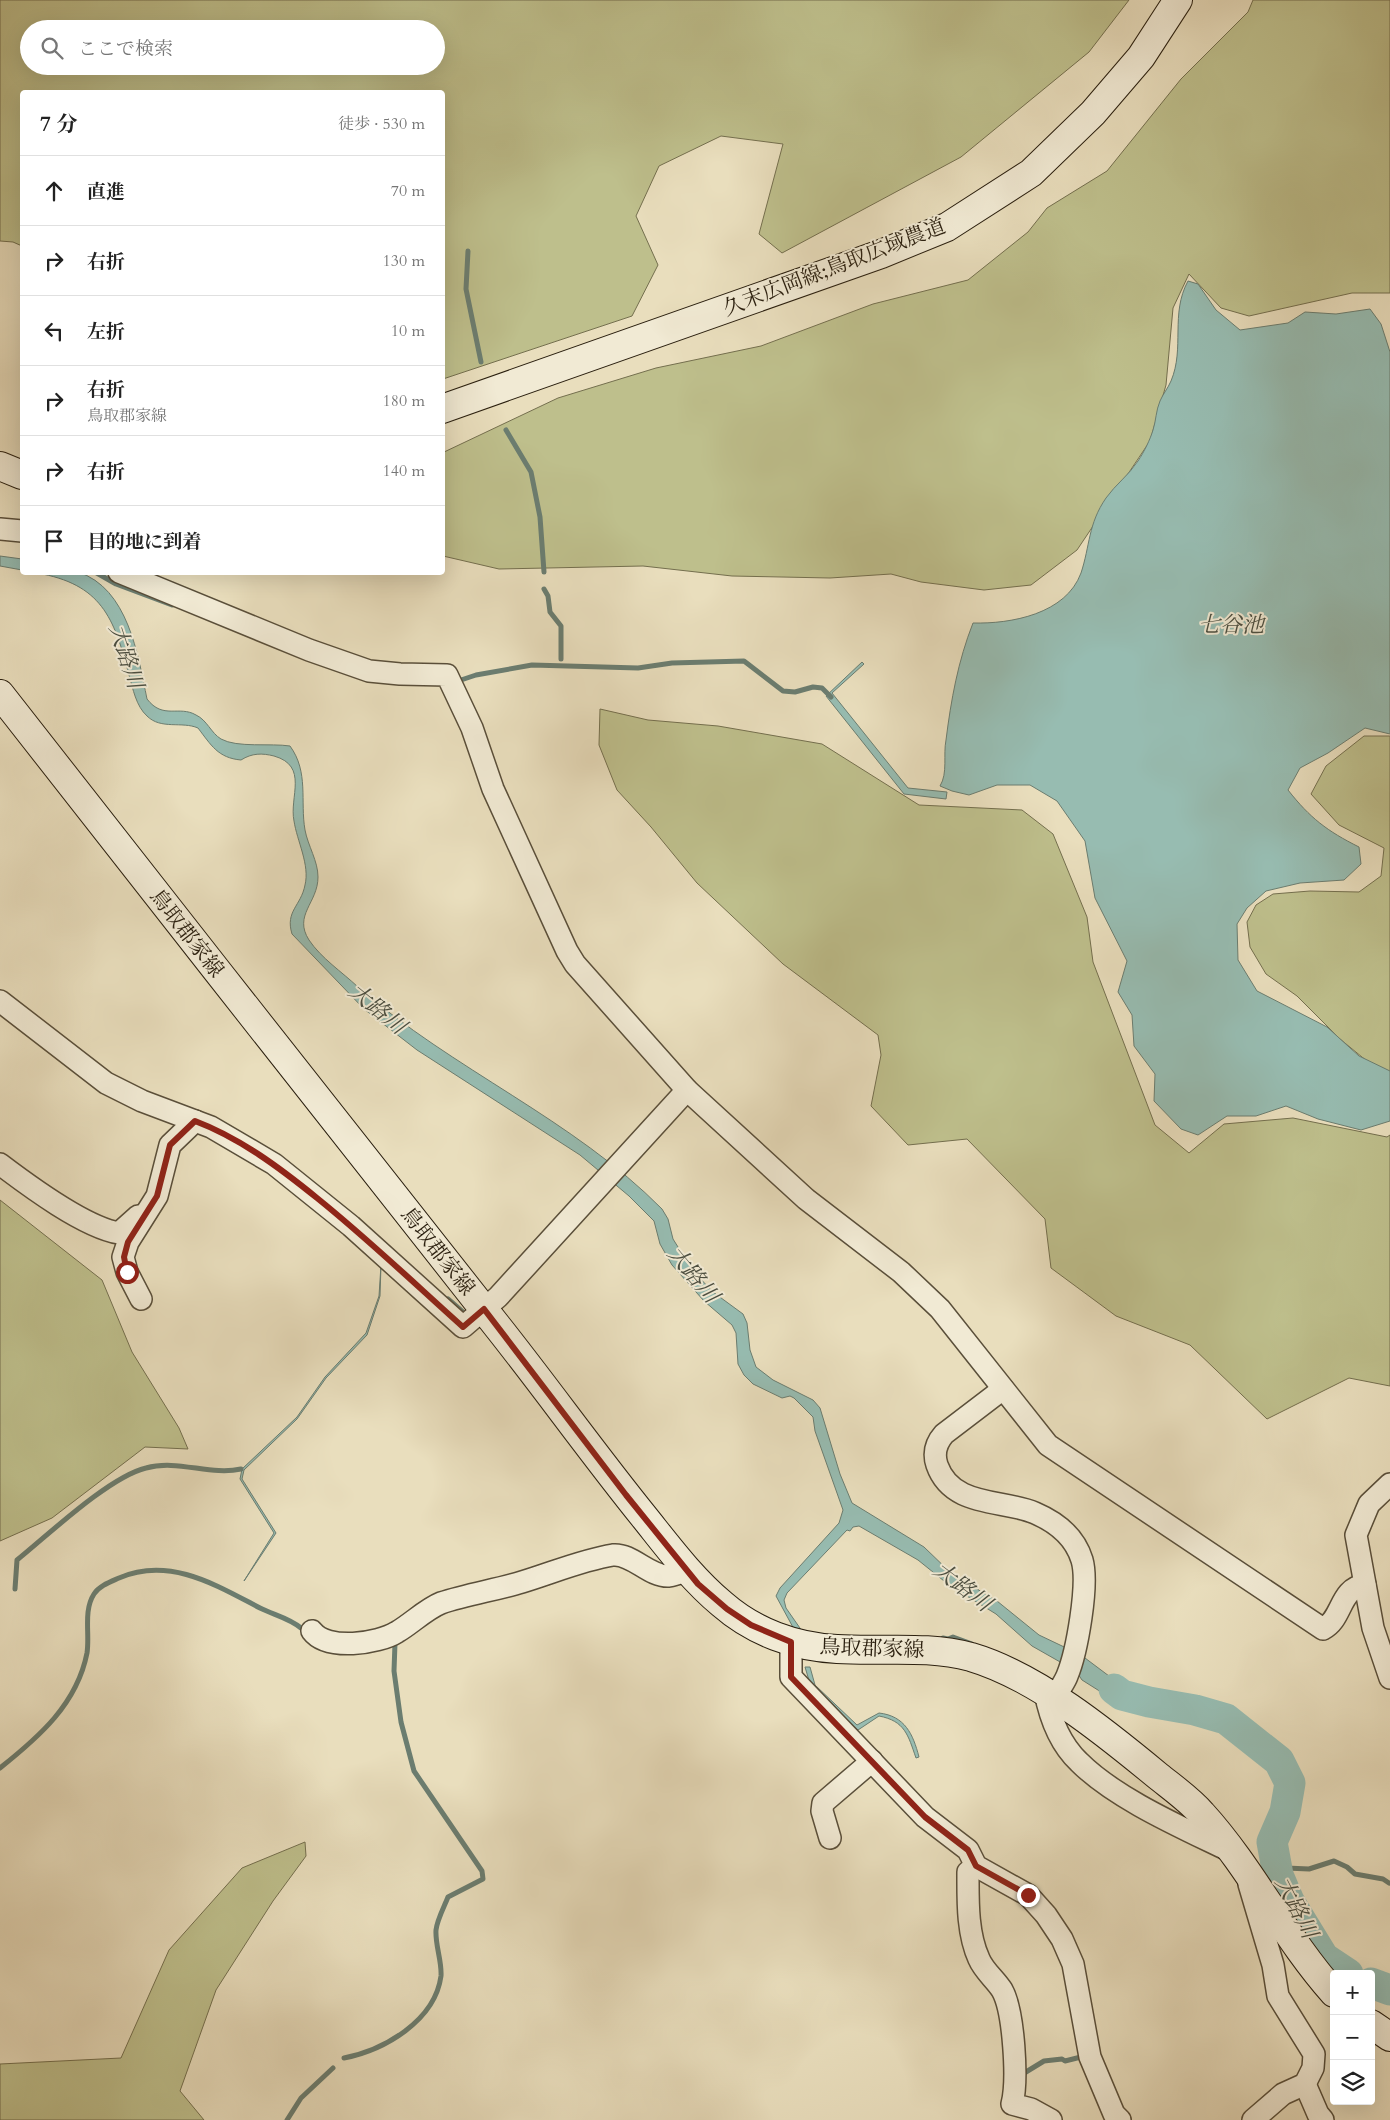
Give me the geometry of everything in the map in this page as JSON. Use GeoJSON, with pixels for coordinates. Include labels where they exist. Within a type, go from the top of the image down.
{"type":"FeatureCollection","features":[{"type":"Feature","properties":{"kind":"main road","name":"久末広岡線;鳥取広域農道"},"geometry":{"type":"LineString","coordinates":[[445,408],[881,254],[946,227],[1031,173],[1086,119],[1141,57],[1178,0]]}},
{"type":"Feature","properties":{"kind":"main road"},"geometry":{"type":"LineString","coordinates":[[0,466],[20,474]]}},
{"type":"Feature","properties":{"kind":"main road","name":"鳥取郡家線"},"geometry":{"type":"LineString","coordinates":[[0,694],[484,1309],[626,1495],[698,1584],[727,1609],[751,1625],[791,1642],[836,1649],[938,1650],[972,1658],[1007,1670],[1050,1696],[1133,1755],[1200,1812],[1238,1861],[1292,1942],[1330,1988]]}},
{"type":"Feature","properties":{"kind":"street"},"geometry":{"type":"LineString","coordinates":[[0,529],[20,531]]}},
{"type":"Feature","properties":{"kind":"street"},"geometry":{"type":"LineString","coordinates":[[126,575],[309,650],[369,671],[447,675],[472,728],[494,789],[567,951],[575,964],[687,1090],[806,1199],[908,1278],[940,1309],[1048,1445],[1314,1626],[1326,1628],[1348,1592],[1354,1587],[1365,1585]]}},
{"type":"Feature","properties":{"kind":"street"},"geometry":{"type":"LineString","coordinates":[[0,1001],[106,1083],[142,1101],[211,1127],[274,1164],[351,1226],[463,1327],[498,1297],[687,1090]]}},
{"type":"Feature","properties":{"kind":"street"},"geometry":{"type":"LineString","coordinates":[[141,1299],[127,1272],[124,1257],[130,1236],[157,1196],[170,1145],[195,1121]]}},
{"type":"Feature","properties":{"kind":"street"},"geometry":{"type":"LineString","coordinates":[[0,1164],[57,1204],[108,1232],[119,1234],[148,1209]]}},
{"type":"Feature","properties":{"kind":"street"},"geometry":{"type":"LineString","coordinates":[[1003,1389],[944,1434],[938,1440],[934,1458],[939,1471],[956,1489],[989,1504],[1032,1512],[1048,1519],[1070,1537],[1078,1550],[1082,1561],[1083,1591],[1076,1645],[1067,1676],[1050,1696],[1049,1714],[1060,1738],[1079,1762],[1124,1796],[1238,1861],[1273,1965],[1278,1996],[1314,2054],[1313,2068],[1304,2084],[1283,2094],[1253,2120]]}},
{"type":"Feature","properties":{"kind":"street"},"geometry":{"type":"LineString","coordinates":[[1390,1484],[1370,1504],[1356,1535],[1373,1628],[1390,1678]]}},
{"type":"Feature","properties":{"kind":"street"},"geometry":{"type":"LineString","coordinates":[[312,1631],[315,1635],[344,1644],[375,1640],[401,1641],[439,1604],[522,1582],[576,1564],[616,1555],[669,1576],[688,1570]]}},
{"type":"Feature","properties":{"kind":"street"},"geometry":{"type":"LineString","coordinates":[[791,1642],[791,1677],[925,1817],[968,1850],[976,1866],[1028,1895],[1046,1915],[1062,1939],[1073,1964],[1090,2057],[1114,2114],[1120,2120]]}},
{"type":"Feature","properties":{"kind":"street"},"geometry":{"type":"LineString","coordinates":[[830,1838],[822,1811],[823,1804],[872,1761]]}},
{"type":"Feature","properties":{"kind":"street"},"geometry":{"type":"LineString","coordinates":[[976,1866],[968,1872],[970,1926],[979,1960],[1003,1992],[1016,2071],[1016,2088],[1012,2104],[1030,2109],[1051,2120]]}},
{"type":"Feature","properties":{"kind":"street"},"geometry":{"type":"LineString","coordinates":[[1304,2084],[1323,2120]]}},
{"type":"Feature","properties":{"kind":"green space"},"geometry":{"type":"Polygon","coordinates":[[[0,0],[1129,0],[1089,52],[961,157],[782,253],[759,234],[783,144],[721,136],[659,166],[636,216],[658,265],[632,316],[445,378],[445,90],[20,90],[20,245],[13,242],[0,241],[0,0]]]}},
{"type":"Feature","properties":{"kind":"green space"},"geometry":{"type":"Polygon","coordinates":[[[1253,0],[1390,0],[1390,293],[1352,293],[1249,316],[1221,308],[1189,274],[1173,308],[1166,385],[1150,441],[1077,550],[1031,585],[984,590],[921,582],[891,574],[830,578],[732,576],[643,566],[499,569],[445,556],[445,452],[558,398],[656,368],[761,346],[873,304],[968,280],[1028,232],[1047,208],[1107,171],[1181,79],[1248,12],[1253,0]]]}},
{"type":"Feature","properties":{"kind":"green space"},"geometry":{"type":"Polygon","coordinates":[[[600,709],[648,720],[718,726],[822,744],[919,805],[1022,810],[1053,834],[1087,917],[1093,962],[1155,1125],[1189,1153],[1224,1124],[1293,1118],[1387,1137],[1390,1135],[1390,1386],[1349,1378],[1267,1419],[1190,1345],[1116,1316],[1051,1268],[1045,1219],[967,1139],[908,1145],[871,1106],[881,1055],[878,1035],[783,964],[697,883],[651,827],[617,790],[599,745],[600,709]]]}},
{"type":"Feature","properties":{"kind":"green space"},"geometry":{"type":"Polygon","coordinates":[[[1364,736],[1390,736],[1390,1080],[1340,1039],[1297,996],[1266,974],[1250,947],[1247,922],[1256,905],[1273,894],[1310,891],[1359,892],[1381,876],[1384,848],[1339,825],[1311,794],[1326,766],[1364,736]]]}},
{"type":"Feature","properties":{"kind":"green space"},"geometry":{"type":"Polygon","coordinates":[[[0,1200],[102,1280],[132,1352],[179,1428],[188,1449],[145,1447],[52,1518],[0,1541],[0,1200]]]}},
{"type":"Feature","properties":{"kind":"green space"},"geometry":{"type":"Polygon","coordinates":[[[305,1842],[306,1856],[273,1901],[216,1990],[180,2091],[204,2120],[0,2120],[0,2064],[121,2058],[169,1950],[242,1868],[305,1842]]]}},
{"type":"Feature","properties":{"kind":"water","name":"七谷池"},"geometry":{"type":"Polygon","coordinates":[[[1188,281],[1198,284],[1216,310],[1240,330],[1288,323],[1305,312],[1336,314],[1370,309],[1381,324],[1390,352],[1390,734],[1365,728],[1328,753],[1300,768],[1288,790],[1320,823],[1359,847],[1361,864],[1344,880],[1300,883],[1266,891],[1247,908],[1237,924],[1238,960],[1257,991],[1327,1027],[1359,1056],[1390,1071],[1390,1121],[1361,1130],[1318,1119],[1286,1106],[1256,1116],[1227,1116],[1198,1135],[1181,1129],[1154,1101],[1155,1074],[1134,1046],[1132,1015],[1118,992],[1127,961],[1095,898],[1085,841],[1057,801],[1030,785],[997,785],[969,795],[940,786],[945,770],[945,746],[950,710],[963,652],[973,623],[1004,621],[1036,614],[1063,598],[1074,587],[1081,573],[1093,526],[1100,508],[1110,493],[1138,461],[1152,434],[1161,398],[1171,381],[1175,369],[1178,318],[1183,293],[1188,281]]]}},
{"type":"Feature","properties":{"kind":"water"},"geometry":{"type":"Polygon","coordinates":[[[0,556],[20,559],[20,570],[0,566],[0,556]]]}},
{"type":"Feature","properties":{"kind":"water"},"geometry":{"type":"Polygon","coordinates":[[[46,575],[84,575],[95,580],[109,592],[128,625],[147,699],[153,705],[165,711],[190,712],[200,717],[221,739],[228,742],[290,746],[300,766],[305,830],[318,871],[317,886],[305,916],[305,931],[319,953],[395,1017],[590,1148],[627,1177],[662,1209],[668,1219],[673,1239],[693,1271],[713,1292],[743,1314],[747,1323],[750,1350],[756,1367],[773,1380],[813,1400],[820,1408],[840,1474],[852,1503],[924,1547],[952,1574],[997,1601],[1039,1635],[1081,1655],[1133,1694],[1152,1698],[1154,1710],[1126,1705],[1109,1697],[1082,1680],[1076,1671],[1032,1646],[996,1614],[949,1585],[918,1560],[859,1526],[853,1527],[850,1531],[847,1530],[787,1593],[784,1600],[786,1608],[802,1631],[795,1631],[776,1596],[780,1588],[839,1523],[843,1510],[815,1431],[813,1417],[794,1398],[790,1396],[782,1398],[753,1384],[744,1375],[738,1364],[736,1333],[732,1325],[704,1301],[672,1265],[660,1244],[654,1221],[629,1196],[580,1155],[417,1050],[364,1009],[292,934],[290,926],[292,914],[303,892],[306,869],[294,821],[295,783],[291,767],[285,761],[270,755],[253,755],[241,760],[226,757],[216,750],[198,728],[159,723],[147,716],[138,702],[110,620],[101,606],[90,595],[76,585],[46,575]]]}},
{"type":"Feature","properties":{"kind":"water"},"geometry":{"type":"Polygon","coordinates":[[[862,662],[864,664],[832,693],[908,788],[947,792],[946,799],[904,794],[826,696],[862,662]]]}},
{"type":"Feature","properties":{"kind":"water"},"geometry":{"type":"Polygon","coordinates":[[[381,1265],[380,1296],[367,1335],[326,1378],[297,1419],[244,1470],[242,1479],[276,1533],[244,1581],[274,1533],[240,1479],[242,1469],[297,1417],[325,1377],[366,1333],[379,1296],[381,1265]]]}},
{"type":"Feature","properties":{"kind":"water"},"geometry":{"type":"Polygon","coordinates":[[[805,1667],[810,1667],[815,1685],[857,1725],[879,1713],[902,1722],[911,1734],[919,1757],[916,1758],[908,1736],[895,1721],[879,1716],[858,1730],[811,1687],[805,1667]]]}},
{"type":"Feature","properties":{"kind":"waterway"},"geometry":{"type":"LineString","coordinates":[[468,251],[466,289],[481,362]]}},
{"type":"Feature","properties":{"kind":"waterway"},"geometry":{"type":"LineString","coordinates":[[506,430],[531,472],[540,517],[544,572]]}},
{"type":"Feature","properties":{"kind":"waterway"},"geometry":{"type":"LineString","coordinates":[[100,575],[116,584],[172,605]]}},
{"type":"Feature","properties":{"kind":"waterway"},"geometry":{"type":"LineString","coordinates":[[544,589],[548,596],[550,612],[561,626],[561,659]]}},
{"type":"Feature","properties":{"kind":"waterway"},"geometry":{"type":"LineString","coordinates":[[461,680],[476,675],[532,665],[638,668],[672,663],[744,661],[783,691],[795,692],[813,687],[822,688],[831,697]]}},
{"type":"Feature","properties":{"kind":"waterway"},"geometry":{"type":"LineString","coordinates":[[448,1299],[464,1313]]}},
{"type":"Feature","properties":{"kind":"waterway"},"geometry":{"type":"LineString","coordinates":[[15,1589],[17,1560],[97,1494],[131,1474],[146,1468],[170,1465],[218,1471],[241,1469]]}},
{"type":"Feature","properties":{"kind":"waterway"},"geometry":{"type":"LineString","coordinates":[[0,1768],[42,1731],[65,1704],[75,1688],[87,1653],[88,1615],[91,1601],[96,1591],[108,1583],[138,1572],[156,1570],[192,1576],[286,1619],[301,1628]]}},
{"type":"Feature","properties":{"kind":"waterway"},"geometry":{"type":"LineString","coordinates":[[943,1638],[953,1637],[972,1644]]}},
{"type":"Feature","properties":{"kind":"waterway"},"geometry":{"type":"LineString","coordinates":[[344,2058],[375,2048],[391,2040],[418,2020],[429,2007],[437,1992],[441,1976],[436,1936],[437,1926],[448,1897],[483,1879],[482,1871],[414,1771],[401,1722],[394,1671],[395,1643]]}},
{"type":"Feature","properties":{"kind":"waterway","name":"大路川"},"geometry":{"type":"LineString","coordinates":[[1114,1689],[1122,1695],[1195,1710],[1226,1719],[1279,1761],[1290,1783],[1285,1812],[1272,1842],[1278,1875],[1289,1901],[1324,1958],[1342,1970]]}},
{"type":"Feature","properties":{"kind":"waterway"},"geometry":{"type":"LineString","coordinates":[[1286,1868],[1309,1869],[1334,1861],[1347,1867],[1355,1874],[1383,1879],[1389,1883]]}},
{"type":"Feature","properties":{"kind":"waterway","name":"大路川"},"geometry":{"type":"LineString","coordinates":[[1375,1984],[1390,1990]]}},
{"type":"Feature","properties":{"kind":"waterway"},"geometry":{"type":"LineString","coordinates":[[1021,2075],[1044,2061],[1062,2059],[1065,2061],[1085,2056]]}},
{"type":"Feature","properties":{"kind":"waterway"},"geometry":{"type":"LineString","coordinates":[[287,2120],[301,2098],[333,2068]]}},
{"type":"Feature","properties":{"kind":"route"},"geometry":{"type":"LineString","coordinates":[[127,1272],[124,1257],[128,1242],[133,1231],[157,1196],[170,1145],[195,1121],[211,1127],[274,1164],[351,1226],[463,1327],[484,1309],[626,1495],[698,1584],[727,1609],[751,1625],[791,1642],[791,1677],[925,1817],[953,1836],[968,1850],[976,1866],[1028,1895]]}}]}
